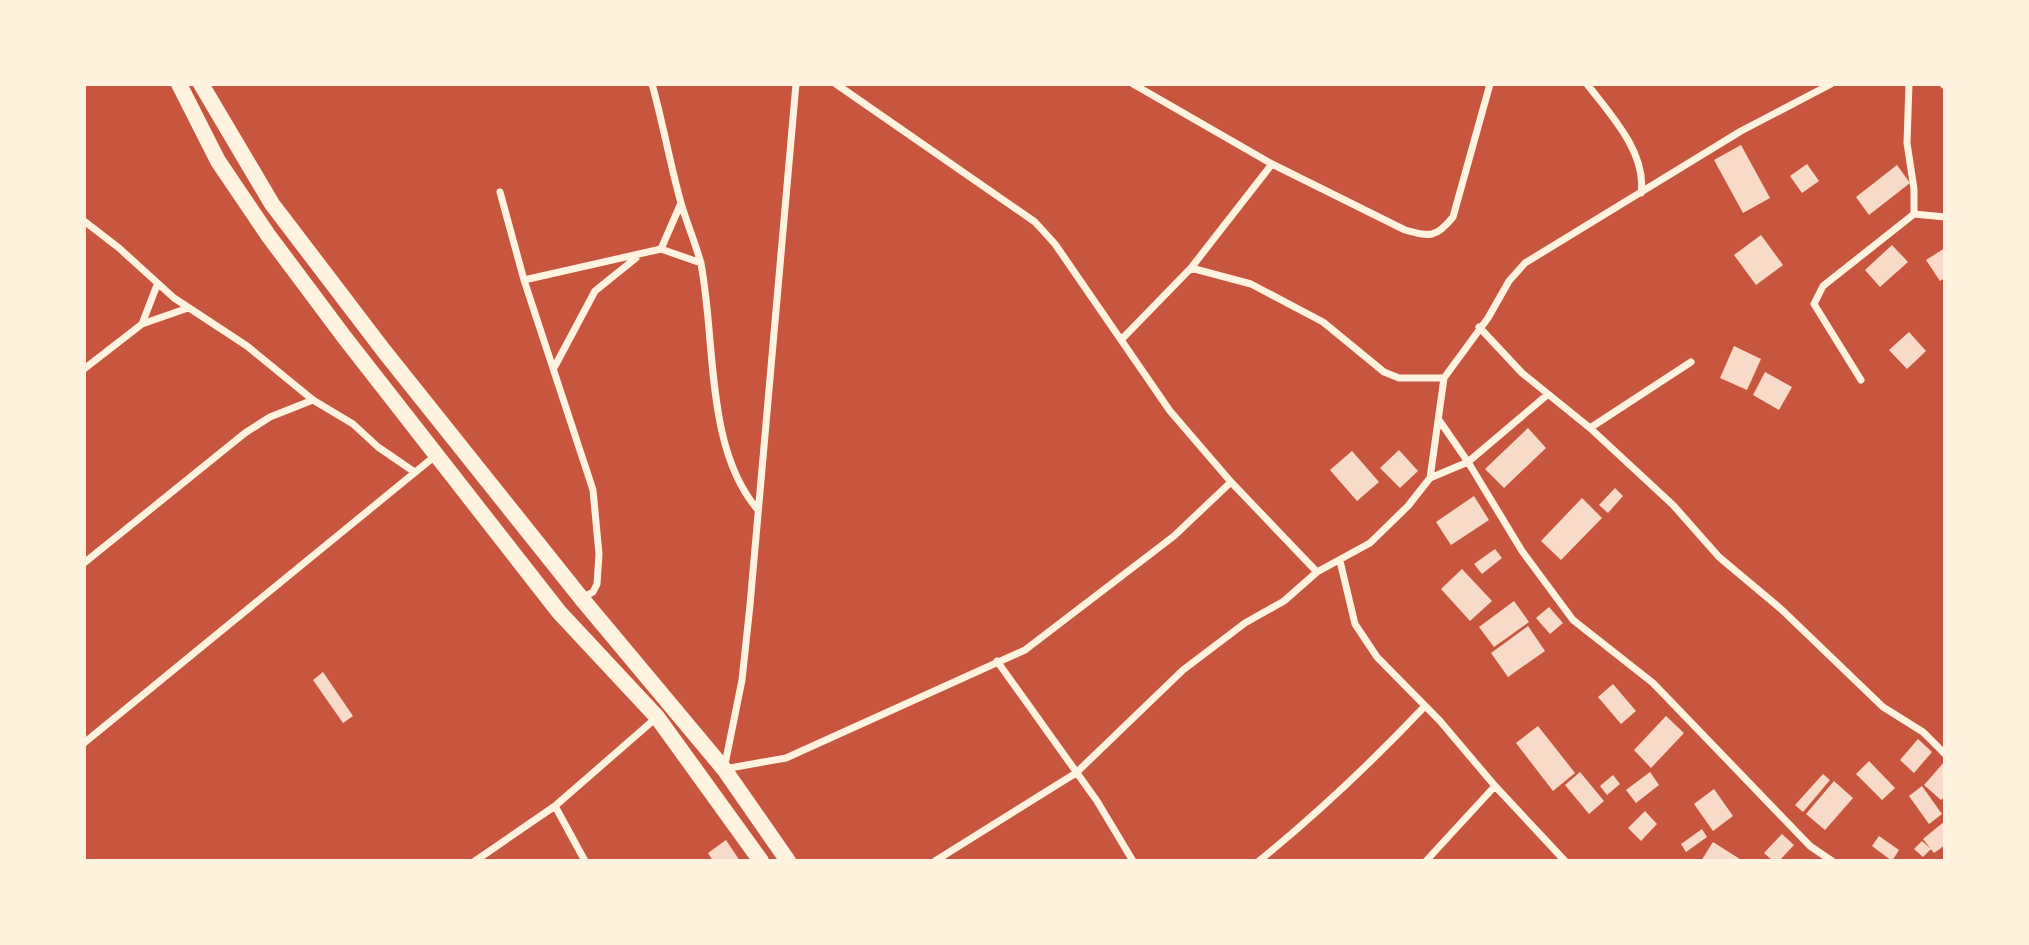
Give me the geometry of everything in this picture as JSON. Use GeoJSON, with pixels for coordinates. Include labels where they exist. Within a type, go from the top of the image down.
{"type":"FeatureCollection","features":[{"type":"Feature","properties":{"kind":"main road"},"geometry":{"type":"LineString","coordinates":[[179,84],[219,161],[268,235],[435,456],[559,612],[657,718],[761,861]]}},
{"type":"Feature","properties":{"kind":"main road"},"geometry":{"type":"LineString","coordinates":[[201,84],[272,204],[384,351],[582,599],[724,769],[788,861]]}},
{"type":"Feature","properties":{"kind":"street"},"geometry":{"type":"LineString","coordinates":[[653,84],[681,203],[701,263],[717,396],[732,467],[741,491],[758,510]]}},
{"type":"Feature","properties":{"kind":"street"},"geometry":{"type":"LineString","coordinates":[[796,84],[742,680],[724,769],[786,758],[852,731],[1026,650],[1054,632],[1174,536],[1231,482]]}},
{"type":"Feature","properties":{"kind":"street"},"geometry":{"type":"LineString","coordinates":[[836,84],[1035,222],[1055,244],[1170,411],[1231,482],[1317,572]]}},
{"type":"Feature","properties":{"kind":"street"},"geometry":{"type":"LineString","coordinates":[[1133,84],[1272,164],[1405,230],[1426,236],[1441,232],[1453,217],[1490,84]]}},
{"type":"Feature","properties":{"kind":"street"},"geometry":{"type":"LineString","coordinates":[[1587,84],[1616,122],[1639,162],[1641,193]]}},
{"type":"Feature","properties":{"kind":"street"},"geometry":{"type":"LineString","coordinates":[[1430,478],[1444,378],[1488,318],[1508,281],[1525,263],[1741,131],[1831,84]]}},
{"type":"Feature","properties":{"kind":"street"},"geometry":{"type":"LineString","coordinates":[[1909,84],[1907,144],[1914,189],[1914,214]]}},
{"type":"Feature","properties":{"kind":"street"},"geometry":{"type":"LineString","coordinates":[[1121,340],[1191,268],[1272,164]]}},
{"type":"Feature","properties":{"kind":"street"},"geometry":{"type":"LineString","coordinates":[[500,192],[524,280],[555,367],[593,490],[599,554],[597,584],[593,592],[582,599]]}},
{"type":"Feature","properties":{"kind":"street"},"geometry":{"type":"LineString","coordinates":[[661,249],[681,203]]}},
{"type":"Feature","properties":{"kind":"street"},"geometry":{"type":"LineString","coordinates":[[1861,380],[1814,304],[1823,286],[1914,214],[1945,217]]}},
{"type":"Feature","properties":{"kind":"street"},"geometry":{"type":"LineString","coordinates":[[84,221],[144,270],[157,285],[247,346],[313,400],[353,424],[378,447],[414,471]]}},
{"type":"Feature","properties":{"kind":"street"},"geometry":{"type":"LineString","coordinates":[[524,280],[661,249],[701,263]]}},
{"type":"Feature","properties":{"kind":"street"},"geometry":{"type":"LineString","coordinates":[[555,367],[562,348],[595,291],[637,256]]}},
{"type":"Feature","properties":{"kind":"street"},"geometry":{"type":"LineString","coordinates":[[1191,268],[1251,284],[1299,309],[1323,322],[1384,372],[1399,378],[1444,378]]}},
{"type":"Feature","properties":{"kind":"street"},"geometry":{"type":"LineString","coordinates":[[142,324],[157,285]]}},
{"type":"Feature","properties":{"kind":"street"},"geometry":{"type":"LineString","coordinates":[[84,369],[142,324],[188,308]]}},
{"type":"Feature","properties":{"kind":"street"},"geometry":{"type":"LineString","coordinates":[[1479,327],[1522,373],[1590,428],[1673,505],[1719,557],[1781,609],[1883,707],[1923,732],[1945,754]]}},
{"type":"Feature","properties":{"kind":"street"},"geometry":{"type":"LineString","coordinates":[[1590,428],[1691,362]]}},
{"type":"Feature","properties":{"kind":"street"},"geometry":{"type":"LineString","coordinates":[[935,861],[1076,773],[1183,670],[1245,623],[1284,601],[1317,572],[1370,543],[1408,506],[1430,478],[1468,462],[1547,395]]}},
{"type":"Feature","properties":{"kind":"street"},"geometry":{"type":"LineString","coordinates":[[84,563],[245,432],[270,417],[313,400]]}},
{"type":"Feature","properties":{"kind":"street"},"geometry":{"type":"LineString","coordinates":[[1439,420],[1522,551],[1573,620],[1653,683],[1810,846],[1832,861]]}},
{"type":"Feature","properties":{"kind":"street"},"geometry":{"type":"LineString","coordinates":[[84,743],[435,456]]}},
{"type":"Feature","properties":{"kind":"street"},"geometry":{"type":"LineString","coordinates":[[1340,561],[1355,624],[1377,657],[1425,706],[1564,861]]}},
{"type":"Feature","properties":{"kind":"street"},"geometry":{"type":"LineString","coordinates":[[997,662],[1076,773],[1133,861]]}},
{"type":"Feature","properties":{"kind":"street"},"geometry":{"type":"LineString","coordinates":[[1259,861],[1317,810],[1339,795],[1425,706]]}},
{"type":"Feature","properties":{"kind":"street"},"geometry":{"type":"LineString","coordinates":[[475,861],[555,806],[657,718]]}},
{"type":"Feature","properties":{"kind":"street"},"geometry":{"type":"LineString","coordinates":[[1426,861],[1495,786]]}},
{"type":"Feature","properties":{"kind":"street"},"geometry":{"type":"LineString","coordinates":[[555,806],[585,861]]}},
{"type":"Feature","properties":{"kind":"building"},"geometry":{"type":"Polygon","coordinates":[[[1741,145],[1770,198],[1743,213],[1714,160],[1741,145]]]}},
{"type":"Feature","properties":{"kind":"building"},"geometry":{"type":"Polygon","coordinates":[[[1807,164],[1819,181],[1802,193],[1790,176],[1807,164]]]}},
{"type":"Feature","properties":{"kind":"building"},"geometry":{"type":"Polygon","coordinates":[[[1897,165],[1910,183],[1869,215],[1856,197],[1897,165]]]}},
{"type":"Feature","properties":{"kind":"building"},"geometry":{"type":"Polygon","coordinates":[[[1761,235],[1783,265],[1756,285],[1734,255],[1761,235]]]}},
{"type":"Feature","properties":{"kind":"building"},"geometry":{"type":"Polygon","coordinates":[[[1892,245],[1908,262],[1880,287],[1865,270],[1892,245]]]}},
{"type":"Feature","properties":{"kind":"building"},"geometry":{"type":"Polygon","coordinates":[[[1945,248],[1945,278],[1940,281],[1926,260],[1945,248]]]}},
{"type":"Feature","properties":{"kind":"building"},"geometry":{"type":"Polygon","coordinates":[[[1909,332],[1926,351],[1907,369],[1889,350],[1909,332]]]}},
{"type":"Feature","properties":{"kind":"building"},"geometry":{"type":"Polygon","coordinates":[[[1734,346],[1761,359],[1747,390],[1720,378],[1734,346]]]}},
{"type":"Feature","properties":{"kind":"building"},"geometry":{"type":"Polygon","coordinates":[[[1765,372],[1792,387],[1779,410],[1753,395],[1765,372]]]}},
{"type":"Feature","properties":{"kind":"building"},"geometry":{"type":"Polygon","coordinates":[[[1528,428],[1546,448],[1504,488],[1485,469],[1528,428]]]}},
{"type":"Feature","properties":{"kind":"building"},"geometry":{"type":"Polygon","coordinates":[[[1399,450],[1418,471],[1400,488],[1380,468],[1399,450]]]}},
{"type":"Feature","properties":{"kind":"building"},"geometry":{"type":"Polygon","coordinates":[[[1352,451],[1379,482],[1357,501],[1330,470],[1352,451]]]}},
{"type":"Feature","properties":{"kind":"building"},"geometry":{"type":"Polygon","coordinates":[[[1615,488],[1623,496],[1608,513],[1599,505],[1615,488]]]}},
{"type":"Feature","properties":{"kind":"building"},"geometry":{"type":"Polygon","coordinates":[[[1474,496],[1489,520],[1451,545],[1436,522],[1474,496]]]}},
{"type":"Feature","properties":{"kind":"building"},"geometry":{"type":"Polygon","coordinates":[[[1582,498],[1602,518],[1561,560],[1541,541],[1582,498]]]}},
{"type":"Feature","properties":{"kind":"building"},"geometry":{"type":"Polygon","coordinates":[[[1495,549],[1502,558],[1482,574],[1474,564],[1495,549]]]}},
{"type":"Feature","properties":{"kind":"building"},"geometry":{"type":"Polygon","coordinates":[[[1462,569],[1492,601],[1470,621],[1441,589],[1462,569]]]}},
{"type":"Feature","properties":{"kind":"building"},"geometry":{"type":"Polygon","coordinates":[[[1514,601],[1529,622],[1494,647],[1479,627],[1514,601]]]}},
{"type":"Feature","properties":{"kind":"building"},"geometry":{"type":"Polygon","coordinates":[[[1549,607],[1563,623],[1550,634],[1536,618],[1549,607]]]}},
{"type":"Feature","properties":{"kind":"building"},"geometry":{"type":"Polygon","coordinates":[[[1528,626],[1545,651],[1508,677],[1491,653],[1528,626]]]}},
{"type":"Feature","properties":{"kind":"building"},"geometry":{"type":"Polygon","coordinates":[[[323,672],[353,716],[343,723],[313,680],[323,672]]]}},
{"type":"Feature","properties":{"kind":"building"},"geometry":{"type":"Polygon","coordinates":[[[1613,684],[1636,711],[1621,724],[1598,697],[1613,684]]]}},
{"type":"Feature","properties":{"kind":"building"},"geometry":{"type":"Polygon","coordinates":[[[1666,716],[1684,733],[1651,768],[1634,750],[1666,716]]]}},
{"type":"Feature","properties":{"kind":"building"},"geometry":{"type":"Polygon","coordinates":[[[1538,726],[1575,773],[1553,791],[1516,743],[1538,726]]]}},
{"type":"Feature","properties":{"kind":"building"},"geometry":{"type":"Polygon","coordinates":[[[1918,739],[1932,752],[1914,773],[1900,760],[1918,739]]]}},
{"type":"Feature","properties":{"kind":"building"},"geometry":{"type":"Polygon","coordinates":[[[1869,761],[1895,788],[1882,800],[1856,774],[1869,761]]]}},
{"type":"Feature","properties":{"kind":"building"},"geometry":{"type":"Polygon","coordinates":[[[1945,761],[1945,796],[1941,800],[1924,785],[1945,761]]]}},
{"type":"Feature","properties":{"kind":"building"},"geometry":{"type":"Polygon","coordinates":[[[1580,772],[1604,801],[1589,814],[1565,785],[1580,772]]]}},
{"type":"Feature","properties":{"kind":"building"},"geometry":{"type":"Polygon","coordinates":[[[1650,772],[1659,785],[1636,803],[1626,790],[1650,772]]]}},
{"type":"Feature","properties":{"kind":"building"},"geometry":{"type":"Polygon","coordinates":[[[1823,774],[1830,780],[1803,812],[1795,805],[1823,774]]]}},
{"type":"Feature","properties":{"kind":"building"},"geometry":{"type":"Polygon","coordinates":[[[1613,775],[1620,784],[1607,795],[1600,786],[1613,775]]]}},
{"type":"Feature","properties":{"kind":"building"},"geometry":{"type":"Polygon","coordinates":[[[1834,781],[1853,798],[1825,830],[1806,814],[1834,781]]]}},
{"type":"Feature","properties":{"kind":"building"},"geometry":{"type":"Polygon","coordinates":[[[1922,786],[1942,814],[1929,824],[1909,796],[1922,786]]]}},
{"type":"Feature","properties":{"kind":"building"},"geometry":{"type":"Polygon","coordinates":[[[1714,789],[1733,816],[1713,831],[1694,804],[1714,789]]]}},
{"type":"Feature","properties":{"kind":"building"},"geometry":{"type":"Polygon","coordinates":[[[1645,811],[1657,824],[1641,841],[1628,828],[1645,811]]]}},
{"type":"Feature","properties":{"kind":"building"},"geometry":{"type":"Polygon","coordinates":[[[1945,821],[1945,845],[1934,853],[1923,839],[1945,821]]]}},
{"type":"Feature","properties":{"kind":"building"},"geometry":{"type":"Polygon","coordinates":[[[1702,829],[1707,837],[1686,852],[1681,844],[1702,829]]]}},
{"type":"Feature","properties":{"kind":"building"},"geometry":{"type":"Polygon","coordinates":[[[1782,834],[1794,845],[1779,861],[1773,861],[1764,853],[1782,834]]]}},
{"type":"Feature","properties":{"kind":"building"},"geometry":{"type":"Polygon","coordinates":[[[1879,836],[1899,850],[1892,861],[1872,846],[1879,836]]]}},
{"type":"Feature","properties":{"kind":"building"},"geometry":{"type":"Polygon","coordinates":[[[726,840],[740,861],[713,861],[708,853],[726,840]]]}},
{"type":"Feature","properties":{"kind":"building"},"geometry":{"type":"Polygon","coordinates":[[[1922,841],[1931,849],[1923,857],[1914,849],[1922,841]]]}},
{"type":"Feature","properties":{"kind":"building"},"geometry":{"type":"Polygon","coordinates":[[[1713,842],[1743,861],[1701,861],[1713,842]]]}}]}
